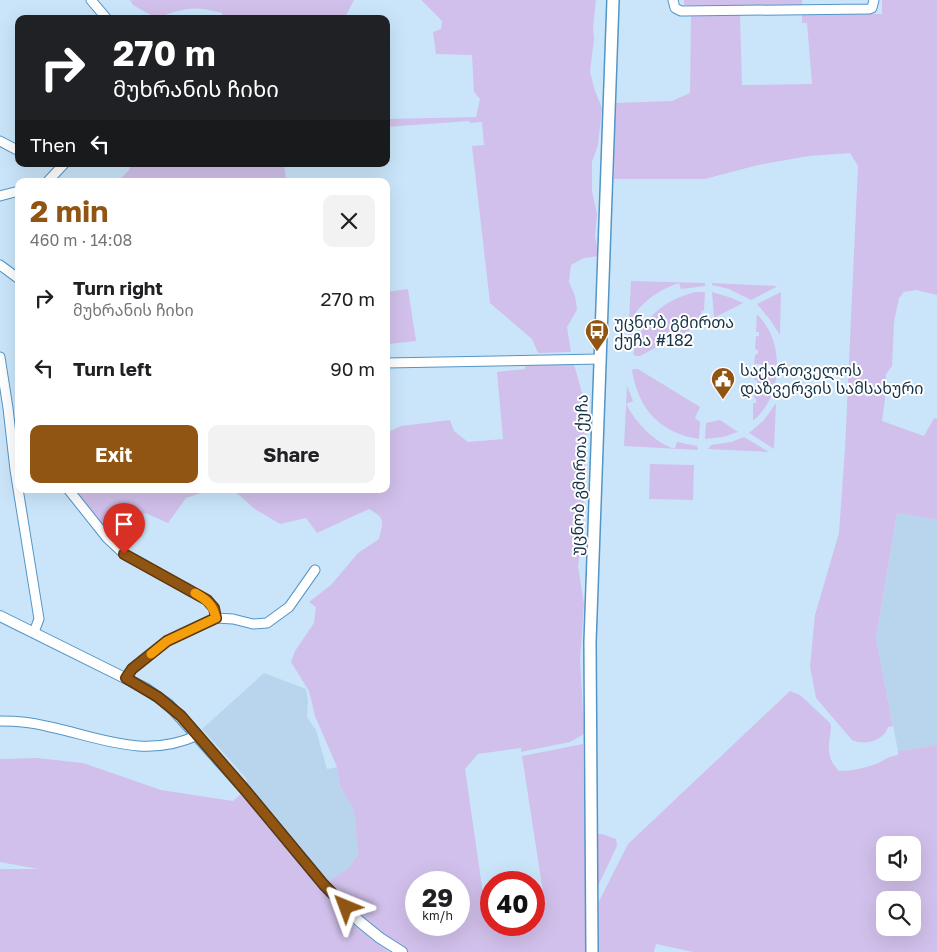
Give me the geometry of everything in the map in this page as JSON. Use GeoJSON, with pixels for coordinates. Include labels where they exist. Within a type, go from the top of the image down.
{"type":"FeatureCollection","features":[{"type":"Feature","properties":{"kind":"main road","name":"უცნობ გმირთა ქუჩა"},"geometry":{"type":"LineString","coordinates":[[592,952],[590,642],[613,0]]}},
{"type":"Feature","properties":{"kind":"street"},"geometry":{"type":"LineString","coordinates":[[91,0],[104,15]]}},
{"type":"Feature","properties":{"kind":"street"},"geometry":{"type":"LineString","coordinates":[[673,0],[673,6],[681,11],[869,10],[872,8],[874,0]]}},
{"type":"Feature","properties":{"kind":"street"},"geometry":{"type":"LineString","coordinates":[[0,142],[15,149]]}},
{"type":"Feature","properties":{"kind":"street"},"geometry":{"type":"LineString","coordinates":[[51,178],[61,167]]}},
{"type":"Feature","properties":{"kind":"street"},"geometry":{"type":"LineString","coordinates":[[0,196],[15,193]]}},
{"type":"Feature","properties":{"kind":"street"},"geometry":{"type":"LineString","coordinates":[[0,265],[15,276]]}},
{"type":"Feature","properties":{"kind":"street"},"geometry":{"type":"LineString","coordinates":[[0,358],[15,470]]}},
{"type":"Feature","properties":{"kind":"street"},"geometry":{"type":"LineString","coordinates":[[390,362],[600,359]]}},
{"type":"Feature","properties":{"kind":"street"},"geometry":{"type":"LineString","coordinates":[[19,493],[39,619],[34,632]]}},
{"type":"Feature","properties":{"kind":"street"},"geometry":{"type":"LineString","coordinates":[[71,493],[107,538],[124,554],[207,600],[214,608],[216,618]]}},
{"type":"Feature","properties":{"kind":"street"},"geometry":{"type":"LineString","coordinates":[[126,678],[132,669],[167,641],[216,618],[234,619],[254,624],[267,623],[289,607],[315,570]]}},
{"type":"Feature","properties":{"kind":"street"},"geometry":{"type":"LineString","coordinates":[[0,616],[126,678],[169,705],[198,735],[324,885],[359,921],[380,938],[402,952]]}},
{"type":"Feature","properties":{"kind":"street"},"geometry":{"type":"LineString","coordinates":[[0,721],[45,725],[127,746],[160,747],[198,735]]}},
{"type":"Feature","properties":{"kind":"shaded area"},"geometry":{"type":"Polygon","coordinates":[[[130,0],[354,0],[346,15],[222,15],[222,13],[195,8],[166,15],[151,15],[133,5],[130,0]]]}},
{"type":"Feature","properties":{"kind":"shaded area"},"geometry":{"type":"Polygon","coordinates":[[[421,0],[596,0],[590,72],[602,108],[598,145],[592,162],[592,191],[597,214],[595,236],[599,256],[584,258],[571,265],[569,282],[575,296],[577,310],[567,327],[571,352],[538,353],[532,339],[490,303],[472,146],[484,145],[482,122],[470,123],[469,121],[390,127],[390,119],[476,117],[480,99],[474,92],[472,55],[436,54],[433,32],[441,29],[442,21],[421,0]]]}},
{"type":"Feature","properties":{"kind":"shaded area"},"geometry":{"type":"Polygon","coordinates":[[[684,0],[802,0],[802,7],[684,5],[684,0]]]}},
{"type":"Feature","properties":{"kind":"shaded area"},"geometry":{"type":"Polygon","coordinates":[[[882,0],[937,0],[937,295],[916,290],[904,292],[899,298],[894,322],[892,366],[886,374],[882,421],[924,436],[934,418],[937,419],[937,520],[897,513],[876,638],[893,726],[888,727],[883,736],[878,739],[868,742],[857,742],[852,740],[816,698],[810,667],[815,615],[839,533],[845,449],[858,166],[850,153],[809,156],[758,165],[705,179],[614,179],[615,103],[672,101],[690,93],[691,14],[740,15],[742,85],[812,84],[807,23],[802,23],[802,14],[882,14],[882,0]]]}},
{"type":"Feature","properties":{"kind":"shaded area"},"geometry":{"type":"Polygon","coordinates":[[[130,167],[284,167],[286,178],[121,178],[130,167]]]}},
{"type":"Feature","properties":{"kind":"shaded area"},"geometry":{"type":"Polygon","coordinates":[[[631,281],[705,283],[705,286],[681,289],[679,283],[656,293],[638,309],[629,323],[635,327],[628,342],[631,281]]]}},
{"type":"Feature","properties":{"kind":"shaded area"},"geometry":{"type":"Polygon","coordinates":[[[712,283],[776,287],[751,300],[729,289],[712,285],[712,283]]]}},
{"type":"Feature","properties":{"kind":"shaded area"},"geometry":{"type":"Polygon","coordinates":[[[408,289],[416,341],[390,344],[390,291],[408,289]]]}},
{"type":"Feature","properties":{"kind":"shaded area"},"geometry":{"type":"Polygon","coordinates":[[[695,292],[705,292],[704,310],[701,312],[705,322],[640,356],[635,356],[633,354],[637,341],[648,321],[655,313],[672,301],[695,292]]]}},
{"type":"Feature","properties":{"kind":"shaded area"},"geometry":{"type":"Polygon","coordinates":[[[712,292],[732,298],[743,303],[714,318],[712,292]]]}},
{"type":"Feature","properties":{"kind":"shaded area"},"geometry":{"type":"Polygon","coordinates":[[[781,292],[780,335],[757,304],[781,292]]]}},
{"type":"Feature","properties":{"kind":"shaded area"},"geometry":{"type":"Polygon","coordinates":[[[757,314],[766,325],[772,338],[776,351],[777,365],[754,364],[755,355],[758,354],[758,350],[755,349],[756,336],[759,336],[759,332],[756,332],[757,314]]]}},
{"type":"Feature","properties":{"kind":"shaded area"},"geometry":{"type":"Polygon","coordinates":[[[525,364],[574,364],[586,407],[581,420],[586,435],[583,530],[578,566],[584,604],[580,660],[584,729],[586,733],[570,742],[521,752],[521,748],[478,754],[465,769],[480,872],[480,936],[545,936],[545,871],[540,871],[522,756],[583,744],[587,952],[409,952],[375,929],[327,882],[349,868],[358,854],[354,811],[340,786],[337,767],[315,716],[309,691],[291,662],[295,651],[314,623],[316,607],[309,602],[331,585],[358,553],[379,539],[382,528],[381,518],[369,509],[317,533],[306,518],[280,524],[255,509],[237,493],[390,493],[390,431],[401,426],[450,420],[454,431],[468,442],[503,439],[497,372],[525,369],[525,364]]]}},
{"type":"Feature","properties":{"kind":"shaded area"},"geometry":{"type":"Polygon","coordinates":[[[638,369],[700,407],[695,418],[700,422],[699,439],[673,431],[653,417],[635,384],[632,370],[638,369]]]}},
{"type":"Feature","properties":{"kind":"shaded area"},"geometry":{"type":"Polygon","coordinates":[[[755,371],[777,372],[775,386],[770,399],[763,411],[753,421],[753,403],[756,403],[754,385],[757,385],[757,380],[754,380],[755,371]]]}},
{"type":"Feature","properties":{"kind":"shaded area"},"geometry":{"type":"Polygon","coordinates":[[[627,386],[633,401],[626,404],[627,386]]]}},
{"type":"Feature","properties":{"kind":"shaded area"},"geometry":{"type":"Polygon","coordinates":[[[776,403],[774,449],[749,433],[764,420],[776,403]]]}},
{"type":"Feature","properties":{"kind":"shaded area"},"geometry":{"type":"Polygon","coordinates":[[[626,404],[640,425],[658,441],[672,448],[675,448],[677,442],[697,446],[698,450],[624,446],[626,404]]]}},
{"type":"Feature","properties":{"kind":"shaded area"},"geometry":{"type":"Polygon","coordinates":[[[720,420],[738,432],[723,437],[705,439],[706,423],[720,420]]]}},
{"type":"Feature","properties":{"kind":"shaded area"},"geometry":{"type":"Polygon","coordinates":[[[744,437],[769,452],[708,449],[711,445],[731,442],[744,437]]]}},
{"type":"Feature","properties":{"kind":"shaded area"},"geometry":{"type":"Polygon","coordinates":[[[650,464],[694,465],[693,500],[649,499],[650,464]]]}},
{"type":"Feature","properties":{"kind":"shaded area"},"geometry":{"type":"Polygon","coordinates":[[[73,493],[201,493],[186,498],[168,523],[145,513],[117,544],[73,493]]]}},
{"type":"Feature","properties":{"kind":"shaded area"},"geometry":{"type":"Polygon","coordinates":[[[897,513],[937,520],[937,745],[898,751],[876,638],[897,513]]]}},
{"type":"Feature","properties":{"kind":"shaded area"},"geometry":{"type":"Polygon","coordinates":[[[264,673],[306,689],[308,701],[307,717],[316,730],[327,769],[337,767],[340,786],[354,811],[358,854],[349,868],[329,881],[247,783],[246,778],[202,729],[264,673]]]}},
{"type":"Feature","properties":{"kind":"shaded area"},"geometry":{"type":"Polygon","coordinates":[[[790,691],[800,695],[830,723],[829,751],[832,761],[839,771],[858,769],[876,764],[898,755],[898,751],[937,745],[937,952],[693,952],[656,944],[654,952],[598,952],[596,907],[628,844],[790,691]]]}},
{"type":"Feature","properties":{"kind":"shaded area"},"geometry":{"type":"Polygon","coordinates":[[[37,758],[83,763],[161,790],[233,801],[241,794],[351,923],[389,952],[0,952],[0,869],[38,869],[0,862],[0,759],[37,758]]]}},
{"type":"Feature","properties":{"kind":"shaded area"},"geometry":{"type":"Polygon","coordinates":[[[596,834],[616,839],[617,846],[596,890],[596,834]]]}},
{"type":"Feature","properties":{"kind":"slow traffic"},"geometry":{"type":"LineString","coordinates":[[151,654],[167,641],[216,618],[214,608],[207,600],[195,593]]}},
{"type":"Feature","properties":{"kind":"place","name":"უცნობ გმირთა ქუჩა #182"},"geometry":{"type":"Point","coordinates":[597,352]}},
{"type":"Feature","properties":{"kind":"place","name":"საქართველოს დაზვერვის სამსახური"},"geometry":{"type":"Point","coordinates":[723,400]}},
{"type":"Feature","properties":{"kind":"route"},"geometry":{"type":"LineString","coordinates":[[124,554],[166,579],[207,600],[214,608],[216,618],[167,641],[132,669],[126,678],[158,697],[181,716],[324,885],[346,907]]}}]}
